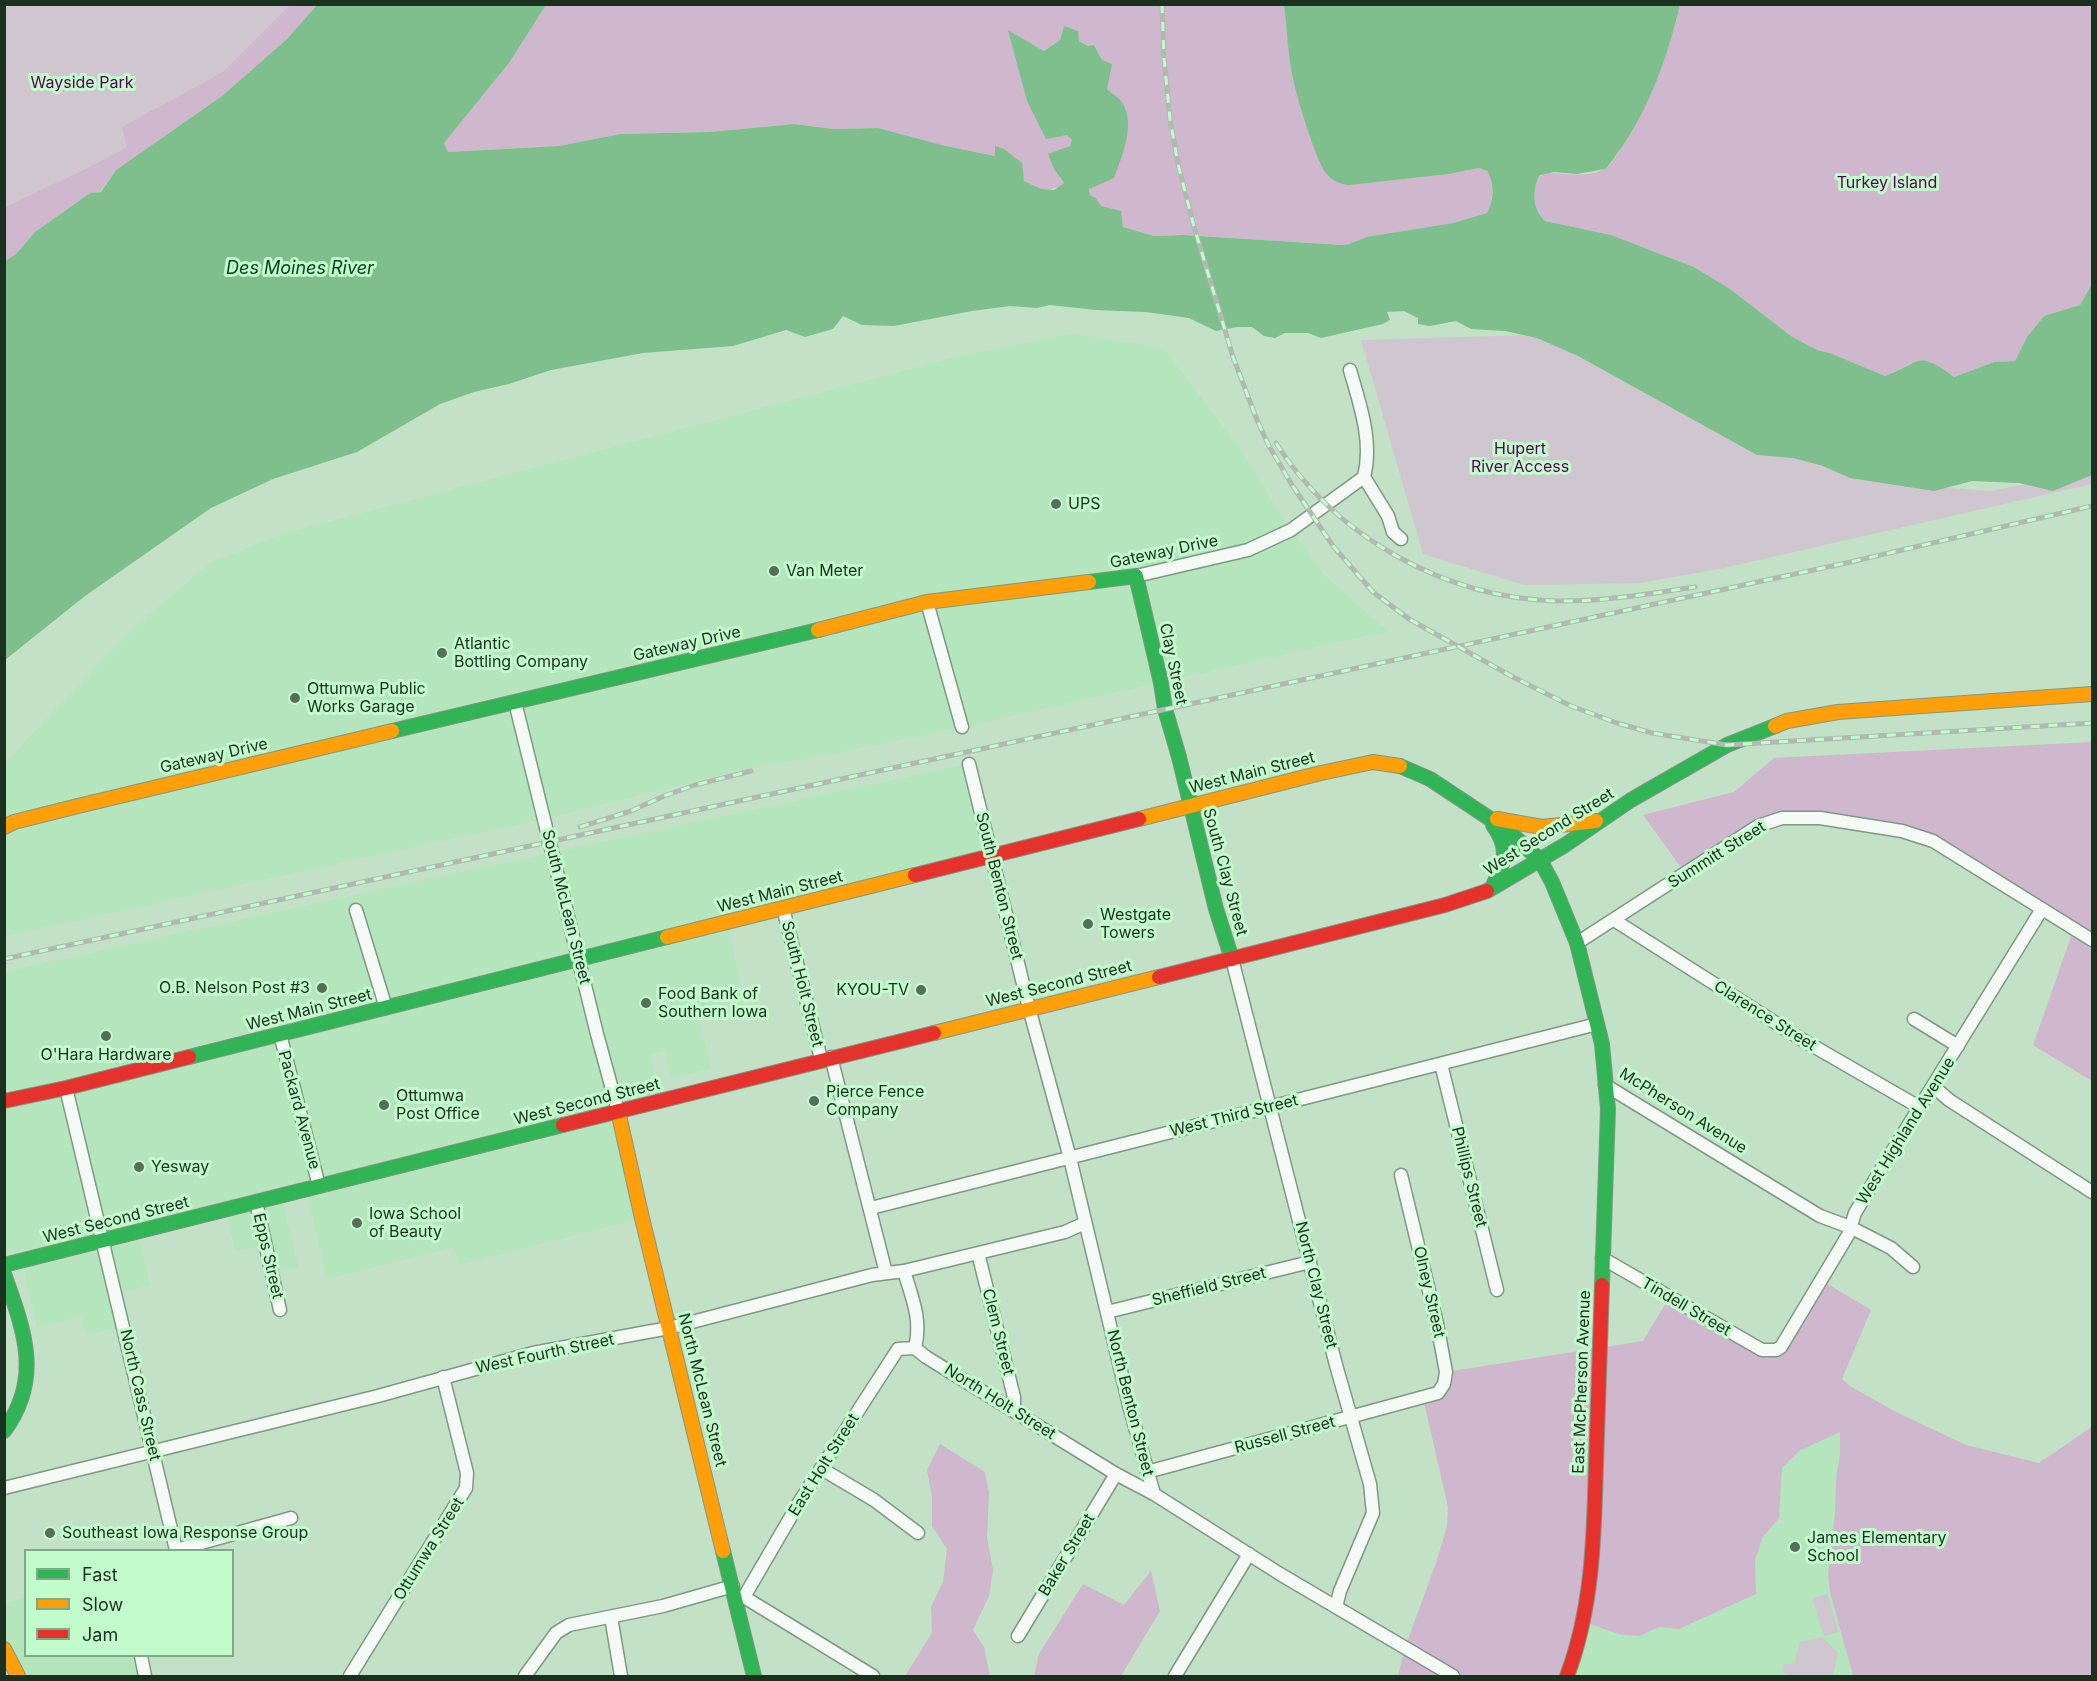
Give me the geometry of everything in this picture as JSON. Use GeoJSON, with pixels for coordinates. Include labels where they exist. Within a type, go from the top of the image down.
{"type":"FeatureCollection","features":[{"type":"Feature","properties":{"kind":"main road","name":"Gateway Drive"},"geometry":{"type":"LineString","coordinates":[[4,827],[14,822],[78,806],[832,627],[927,602],[1136,576]]}},
{"type":"Feature","properties":{"kind":"main road","name":"Clay Street"},"geometry":{"type":"LineString","coordinates":[[1136,576],[1165,709],[1179,757]]}},
{"type":"Feature","properties":{"kind":"main road","name":"West Second Street"},"geometry":{"type":"LineString","coordinates":[[4,1265],[826,1058],[1408,915],[1492,889],[1565,845],[1599,820],[1727,745],[1787,721],[1838,712],[2092,694]]}},
{"type":"Feature","properties":{"kind":"main road","name":"South Clay Street"},"geometry":{"type":"LineString","coordinates":[[1179,757],[1216,909],[1232,959]]}},
{"type":"Feature","properties":{"kind":"main road","name":"West Main Street"},"geometry":{"type":"LineString","coordinates":[[4,1101],[66,1088],[1190,805],[1373,762],[1404,767],[1430,779],[1507,830],[1540,860]]}},
{"type":"Feature","properties":{"kind":"main road"},"geometry":{"type":"LineString","coordinates":[[1487,817],[1519,825],[1542,827],[1599,820]]}},
{"type":"Feature","properties":{"kind":"main road"},"geometry":{"type":"LineString","coordinates":[[1487,817],[1502,836],[1506,846],[1505,857],[1492,889]]}},
{"type":"Feature","properties":{"kind":"main road","name":"McPherson Avenue"},"geometry":{"type":"LineString","coordinates":[[1540,860],[1552,882],[1577,943],[1602,1044],[1605,1084]]}},
{"type":"Feature","properties":{"kind":"main road","name":"East McPherson Avenue"},"geometry":{"type":"LineString","coordinates":[[1567,1677],[1576,1653],[1588,1605],[1593,1553],[1608,1109],[1605,1084]]}},
{"type":"Feature","properties":{"kind":"main road","name":"North McLean Street"},"geometry":{"type":"LineString","coordinates":[[618,1111],[669,1328],[738,1594],[754,1677]]}},
{"type":"Feature","properties":{"kind":"main road"},"geometry":{"type":"LineString","coordinates":[[4,1274],[28,1365],[27,1390],[22,1404],[4,1431]]}},
{"type":"Feature","properties":{"kind":"main road"},"geometry":{"type":"LineString","coordinates":[[4,1305],[17,1359],[18,1377],[14,1398],[4,1416]]}},
{"type":"Feature","properties":{"kind":"main road"},"geometry":{"type":"LineString","coordinates":[[4,1649],[18,1677]]}},
{"type":"Feature","properties":{"kind":"street"},"geometry":{"type":"LineString","coordinates":[[1350,370],[1363,416],[1366,437],[1367,465],[1364,477],[1388,516],[1393,532],[1401,539]]}},
{"type":"Feature","properties":{"kind":"street","name":"Gateway Drive"},"geometry":{"type":"LineString","coordinates":[[1136,576],[1248,550],[1291,530],[1364,477]]}},
{"type":"Feature","properties":{"kind":"street"},"geometry":{"type":"LineString","coordinates":[[927,602],[962,728]]}},
{"type":"Feature","properties":{"kind":"street","name":"South McLean Street"},"geometry":{"type":"LineString","coordinates":[[515,702],[618,1111]]}},
{"type":"Feature","properties":{"kind":"street","name":"South Benton Street"},"geometry":{"type":"LineString","coordinates":[[969,764],[1029,1008]]}},
{"type":"Feature","properties":{"kind":"street","name":"Summitt Street"},"geometry":{"type":"LineString","coordinates":[[1577,943],[1758,826],[1782,818],[1820,818],[1866,825],[1902,831],[1933,841],[2092,940]]}},
{"type":"Feature","properties":{"kind":"street","name":"South Holt Street"},"geometry":{"type":"LineString","coordinates":[[783,908],[826,1058]]}},
{"type":"Feature","properties":{"kind":"street","name":"West Highland Avenue"},"geometry":{"type":"LineString","coordinates":[[1772,1351],[1781,1347],[1848,1235],[1855,1214],[2042,909]]}},
{"type":"Feature","properties":{"kind":"street"},"geometry":{"type":"LineString","coordinates":[[356,910],[386,1008]]}},
{"type":"Feature","properties":{"kind":"street","name":"Clarence Street"},"geometry":{"type":"LineString","coordinates":[[1614,920],[1801,1039],[1919,1107]]}},
{"type":"Feature","properties":{"kind":"street","name":"North Clay Street"},"geometry":{"type":"LineString","coordinates":[[1232,959],[1269,1107],[1370,1484],[1373,1513],[1340,1591],[1336,1607]]}},
{"type":"Feature","properties":{"kind":"street","name":"North Benton Street"},"geometry":{"type":"LineString","coordinates":[[1029,1008],[1070,1158],[1154,1494],[1453,1677]]}},
{"type":"Feature","properties":{"kind":"street"},"geometry":{"type":"LineString","coordinates":[[1914,1020],[1958,1046]]}},
{"type":"Feature","properties":{"kind":"street","name":"West Third Street"},"geometry":{"type":"LineString","coordinates":[[871,1208],[1597,1024]]}},
{"type":"Feature","properties":{"kind":"street","name":"Packard Avenue"},"geometry":{"type":"LineString","coordinates":[[280,1034],[319,1186]]}},
{"type":"Feature","properties":{"kind":"street"},"geometry":{"type":"LineString","coordinates":[[826,1058],[871,1208],[886,1272]]}},
{"type":"Feature","properties":{"kind":"street","name":"Phillips Street"},"geometry":{"type":"LineString","coordinates":[[1441,1064],[1497,1290]]}},
{"type":"Feature","properties":{"kind":"street","name":"McPherson Avenue"},"geometry":{"type":"LineString","coordinates":[[1605,1084],[1820,1216],[1850,1227],[1891,1248],[1913,1267]]}},
{"type":"Feature","properties":{"kind":"street"},"geometry":{"type":"LineString","coordinates":[[1933,1086],[1957,1105],[2092,1192]]}},
{"type":"Feature","properties":{"kind":"street","name":"North Cass Street"},"geometry":{"type":"LineString","coordinates":[[66,1088],[176,1549]]}},
{"type":"Feature","properties":{"kind":"street","name":"Olney Street"},"geometry":{"type":"LineString","coordinates":[[1401,1174],[1437,1324],[1446,1372],[1444,1384],[1437,1393],[1423,1398]]}},
{"type":"Feature","properties":{"kind":"street","name":"Epps Street"},"geometry":{"type":"LineString","coordinates":[[256,1202],[280,1310]]}},
{"type":"Feature","properties":{"kind":"street","name":"West Fourth Street"},"geometry":{"type":"LineString","coordinates":[[4,1488],[378,1396],[532,1353],[669,1328],[886,1272],[904,1271],[1065,1232],[1085,1223]]}},
{"type":"Feature","properties":{"kind":"street","name":"Clem Street"},"geometry":{"type":"LineString","coordinates":[[978,1253],[1014,1397],[1014,1411]]}},
{"type":"Feature","properties":{"kind":"street","name":"Tindell Street"},"geometry":{"type":"LineString","coordinates":[[1602,1258],[1762,1350],[1772,1351]]}},
{"type":"Feature","properties":{"kind":"street","name":"Sheffield Street"},"geometry":{"type":"LineString","coordinates":[[1107,1312],[1310,1262]]}},
{"type":"Feature","properties":{"kind":"street"},"geometry":{"type":"LineString","coordinates":[[904,1271],[918,1319],[915,1348]]}},
{"type":"Feature","properties":{"kind":"street","name":"North Holt Street"},"geometry":{"type":"LineString","coordinates":[[915,1348],[1116,1474],[1154,1494]]}},
{"type":"Feature","properties":{"kind":"street","name":"East Holt Street"},"geometry":{"type":"LineString","coordinates":[[738,1594],[822,1469],[898,1349],[915,1348]]}},
{"type":"Feature","properties":{"kind":"street","name":"Ottumwa Street"},"geometry":{"type":"LineString","coordinates":[[350,1677],[466,1488],[467,1473],[443,1377]]}},
{"type":"Feature","properties":{"kind":"street","name":"Russell Street"},"geometry":{"type":"LineString","coordinates":[[1147,1472],[1423,1398]]}},
{"type":"Feature","properties":{"kind":"street"},"geometry":{"type":"LineString","coordinates":[[822,1469],[873,1500],[918,1533]]}},
{"type":"Feature","properties":{"kind":"street","name":"Baker Street"},"geometry":{"type":"LineString","coordinates":[[1018,1636],[1116,1474]]}},
{"type":"Feature","properties":{"kind":"street"},"geometry":{"type":"LineString","coordinates":[[180,1549],[291,1518]]}},
{"type":"Feature","properties":{"kind":"street"},"geometry":{"type":"LineString","coordinates":[[1175,1677],[1249,1554]]}},
{"type":"Feature","properties":{"kind":"street"},"geometry":{"type":"LineString","coordinates":[[525,1677],[556,1633],[569,1625],[738,1594],[873,1677]]}},
{"type":"Feature","properties":{"kind":"street"},"geometry":{"type":"LineString","coordinates":[[611,1617],[621,1677]]}},
{"type":"Feature","properties":{"kind":"street"},"geometry":{"type":"LineString","coordinates":[[141,1657],[145,1677]]}},
{"type":"Feature","properties":{"kind":"shaded area"},"geometry":{"type":"Polygon","coordinates":[[[1070,334],[1163,348],[1241,450],[1283,519],[1325,576],[1388,631],[962,727],[815,757],[753,767],[556,816],[5,936],[4,764],[144,619],[210,563],[282,534],[957,357],[1070,334]]]}},
{"type":"Feature","properties":{"kind":"shaded area"},"geometry":{"type":"Polygon","coordinates":[[[969,764],[991,855],[727,922],[743,996],[696,1009],[711,1068],[672,1078],[665,1050],[650,1055],[662,1100],[618,1111],[642,1218],[459,1265],[454,1247],[327,1279],[306,1190],[281,1196],[298,1267],[275,1272],[268,1244],[235,1252],[226,1210],[137,1231],[150,1285],[116,1293],[124,1326],[86,1335],[81,1316],[37,1327],[22,1261],[5,1265],[5,972],[969,764]]]}},
{"type":"Feature","properties":{"kind":"shaded area","name":"James Elementary School"},"geometry":{"type":"Polygon","coordinates":[[[1840,1431],[1840,1454],[1828,1575],[1830,1592],[1853,1676],[1567,1676],[1584,1622],[1640,1636],[1659,1627],[1679,1629],[1756,1594],[1755,1560],[1763,1537],[1779,1518],[1782,1468],[1799,1451],[1840,1431]]]}},
{"type":"Feature","properties":{"kind":"shaded area"},"geometry":{"type":"Polygon","coordinates":[[[24,1597],[24,1657],[141,1657],[145,1676],[5,1676],[5,1603],[24,1597]]]}},
{"type":"Feature","properties":{"kind":"green space"},"geometry":{"type":"Polygon","coordinates":[[[1284,4],[1293,80],[1350,185],[1484,169],[1489,174],[1493,185],[1491,204],[1487,213],[1453,223],[1366,237],[1342,245],[1183,235],[1154,236],[1123,227],[1096,198],[1090,195],[1089,189],[1121,101],[1107,89],[1102,60],[1094,45],[1089,46],[1079,41],[1064,26],[1060,40],[1044,51],[1009,31],[1018,62],[1067,135],[1073,139],[1054,169],[1064,183],[1053,189],[1033,187],[1016,173],[995,147],[996,156],[946,146],[878,128],[834,129],[794,124],[709,132],[620,134],[559,146],[448,152],[444,143],[509,63],[546,5],[1284,4]]]}},
{"type":"Feature","properties":{"kind":"green space","name":"Wayside Park"},"geometry":{"type":"Polygon","coordinates":[[[4,5],[317,5],[222,96],[85,169],[5,207],[4,5]]]}},
{"type":"Feature","properties":{"kind":"green space"},"geometry":{"type":"Polygon","coordinates":[[[290,5],[317,5],[287,39],[222,96],[116,170],[100,192],[90,193],[35,232],[16,254],[5,261],[5,207],[127,147],[122,127],[223,72],[290,5]]]}},
{"type":"Feature","properties":{"kind":"green space","name":"Turkey Island"},"geometry":{"type":"Polygon","coordinates":[[[1680,5],[2092,5],[2092,284],[2080,305],[2044,316],[2027,337],[2015,361],[1994,362],[1954,377],[1933,363],[1919,361],[1885,376],[1830,353],[1817,350],[1791,336],[1730,289],[1694,267],[1611,235],[1545,221],[1535,204],[1534,197],[1539,177],[1544,173],[1593,173],[1611,163],[1641,115],[1649,97],[1664,61],[1680,5]]]}},
{"type":"Feature","properties":{"kind":"green space","name":"Hupert River Access"},"geometry":{"type":"Polygon","coordinates":[[[1532,335],[1902,484],[1990,491],[2092,472],[2092,484],[1724,568],[1641,583],[1524,585],[1423,554],[1361,340],[1532,335]]]}},
{"type":"Feature","properties":{"kind":"green space"},"geometry":{"type":"Polygon","coordinates":[[[2092,742],[2092,1081],[2033,1045],[2074,928],[1933,841],[1782,818],[1685,873],[1643,815],[1734,792],[1774,758],[2092,742]]]}},
{"type":"Feature","properties":{"kind":"green space"},"geometry":{"type":"Polygon","coordinates":[[[1821,1280],[1871,1310],[1842,1379],[1850,1386],[1896,1412],[1966,1445],[2039,1463],[2090,1428],[2092,1423],[2092,1676],[1853,1676],[1830,1592],[1828,1575],[1840,1454],[1840,1432],[1799,1451],[1782,1468],[1779,1518],[1763,1537],[1755,1560],[1756,1594],[1679,1629],[1659,1627],[1640,1636],[1622,1635],[1584,1622],[1567,1676],[1398,1676],[1405,1648],[1447,1526],[1448,1507],[1423,1398],[1438,1393],[1446,1372],[1643,1341],[1669,1298],[1776,1350],[1821,1280]]]}},
{"type":"Feature","properties":{"kind":"green space"},"geometry":{"type":"Polygon","coordinates":[[[940,1444],[985,1472],[989,1493],[987,1537],[993,1570],[989,1596],[973,1630],[984,1647],[990,1676],[905,1676],[932,1633],[931,1607],[943,1582],[947,1549],[932,1526],[932,1498],[927,1470],[940,1444]]]}},
{"type":"Feature","properties":{"kind":"green space"},"geometry":{"type":"Polygon","coordinates":[[[1151,1571],[1160,1611],[1121,1676],[1034,1676],[1039,1654],[1083,1584],[1124,1605],[1151,1571]]]}},
{"type":"Feature","properties":{"kind":"green space"},"geometry":{"type":"Polygon","coordinates":[[[1827,1594],[1839,1632],[1824,1636],[1812,1598],[1827,1594]]]}},
{"type":"Feature","properties":{"kind":"green space"},"geometry":{"type":"Polygon","coordinates":[[[1822,1637],[1838,1653],[1833,1676],[1787,1676],[1782,1671],[1784,1664],[1794,1664],[1800,1642],[1822,1637]]]}},
{"type":"Feature","properties":{"kind":"water","name":"Des Moines River"},"geometry":{"type":"Polygon","coordinates":[[[317,5],[546,5],[509,63],[444,143],[448,152],[559,146],[620,134],[709,132],[794,124],[834,129],[878,128],[995,156],[995,146],[1004,149],[1022,163],[1024,181],[1041,189],[1054,190],[1064,183],[1054,169],[1048,154],[1070,146],[1072,140],[1067,135],[1046,139],[1027,101],[1008,30],[1044,51],[1060,40],[1064,26],[1078,31],[1079,41],[1088,46],[1094,45],[1102,60],[1112,64],[1107,89],[1120,100],[1126,109],[1127,139],[1114,178],[1089,189],[1090,195],[1096,198],[1101,206],[1121,211],[1123,227],[1154,236],[1183,235],[1342,245],[1366,237],[1453,223],[1487,213],[1492,197],[1491,181],[1487,171],[1479,168],[1449,174],[1350,185],[1340,183],[1330,177],[1316,154],[1295,88],[1284,5],[1680,5],[1670,42],[1650,96],[1632,131],[1610,164],[1605,169],[1577,174],[1554,172],[1540,175],[1534,193],[1538,211],[1545,221],[1611,235],[1694,267],[1730,289],[1791,336],[1817,350],[1830,353],[1885,376],[1920,361],[1933,363],[1954,377],[1994,362],[2015,361],[2027,337],[2044,316],[2080,305],[2092,284],[2092,475],[2053,491],[2019,483],[1972,481],[1934,491],[1850,478],[1823,466],[1793,458],[1757,455],[1578,356],[1537,338],[1505,331],[1471,329],[1456,321],[1430,326],[1418,324],[1418,318],[1404,311],[1387,312],[1390,320],[1383,324],[1321,338],[1308,333],[1285,333],[1275,338],[1264,336],[1252,327],[1216,331],[1189,318],[1146,312],[1050,305],[1037,308],[1010,306],[972,311],[894,326],[862,325],[843,316],[833,329],[805,337],[786,330],[733,346],[643,353],[551,370],[440,404],[357,452],[273,479],[211,508],[85,596],[5,660],[5,261],[16,254],[35,232],[90,193],[101,192],[116,170],[222,96],[287,39],[317,5]]]}},
{"type":"Feature","properties":{"kind":"railway"},"geometry":{"type":"LineString","coordinates":[[1162,4],[1170,119],[1178,164],[1233,357],[1257,420],[1292,485],[1333,546],[1373,592],[1409,619],[1511,676],[1571,706],[1652,733],[1727,745],[2092,723]]}},
{"type":"Feature","properties":{"kind":"railway"},"geometry":{"type":"LineString","coordinates":[[1276,443],[1301,477],[1329,507],[1361,533],[1396,556],[1433,574],[1473,588],[1513,597],[1572,601],[1625,597],[1695,587]]}},
{"type":"Feature","properties":{"kind":"railway"},"geometry":{"type":"LineString","coordinates":[[4,959],[1846,563],[2092,506]]}},
{"type":"Feature","properties":{"kind":"railway"},"geometry":{"type":"LineString","coordinates":[[580,827],[631,811],[695,785],[751,771]]}},
{"type":"Feature","properties":{"kind":"traffic: fast"},"geometry":{"type":"LineString","coordinates":[[1089,582],[1136,576],[1165,709],[1216,909],[1232,959]]}},
{"type":"Feature","properties":{"kind":"traffic: fast"},"geometry":{"type":"LineString","coordinates":[[392,731],[818,630]]}},
{"type":"Feature","properties":{"kind":"traffic: fast"},"geometry":{"type":"LineString","coordinates":[[1487,891],[1565,845],[1631,800],[1727,745],[1775,726]]}},
{"type":"Feature","properties":{"kind":"traffic: fast"},"geometry":{"type":"LineString","coordinates":[[1400,766],[1430,779],[1507,830],[1540,860],[1552,882],[1577,943],[1602,1044],[1608,1109],[1602,1285]]}},
{"type":"Feature","properties":{"kind":"traffic: fast"},"geometry":{"type":"LineString","coordinates":[[1492,888],[1504,856],[1502,842],[1493,825]]}},
{"type":"Feature","properties":{"kind":"traffic: fast"},"geometry":{"type":"LineString","coordinates":[[189,1057],[667,937]]}},
{"type":"Feature","properties":{"kind":"traffic: fast"},"geometry":{"type":"LineString","coordinates":[[4,1265],[563,1125]]}},
{"type":"Feature","properties":{"kind":"traffic: fast"},"geometry":{"type":"LineString","coordinates":[[4,1274],[18,1315],[26,1354],[23,1392],[16,1411],[4,1431]]}},
{"type":"Feature","properties":{"kind":"traffic: fast"},"geometry":{"type":"LineString","coordinates":[[723,1551],[754,1676]]}},
{"type":"Feature","properties":{"kind":"traffic: slow"},"geometry":{"type":"LineString","coordinates":[[818,630],[927,602],[1089,582]]}},
{"type":"Feature","properties":{"kind":"traffic: slow"},"geometry":{"type":"LineString","coordinates":[[1775,726],[1787,721],[1838,712],[2092,694]]}},
{"type":"Feature","properties":{"kind":"traffic: slow"},"geometry":{"type":"LineString","coordinates":[[4,827],[14,822],[78,806],[392,731]]}},
{"type":"Feature","properties":{"kind":"traffic: slow"},"geometry":{"type":"LineString","coordinates":[[1139,819],[1373,762],[1400,766]]}},
{"type":"Feature","properties":{"kind":"traffic: slow"},"geometry":{"type":"LineString","coordinates":[[1497,819],[1542,827],[1596,821]]}},
{"type":"Feature","properties":{"kind":"traffic: slow"},"geometry":{"type":"LineString","coordinates":[[667,937],[915,875]]}},
{"type":"Feature","properties":{"kind":"traffic: slow"},"geometry":{"type":"LineString","coordinates":[[934,1033],[1159,977]]}},
{"type":"Feature","properties":{"kind":"traffic: slow"},"geometry":{"type":"LineString","coordinates":[[618,1111],[723,1551]]}},
{"type":"Feature","properties":{"kind":"traffic: slow"},"geometry":{"type":"LineString","coordinates":[[4,1649],[18,1676]]}},
{"type":"Feature","properties":{"kind":"traffic: jam"},"geometry":{"type":"LineString","coordinates":[[915,875],[1139,819]]}},
{"type":"Feature","properties":{"kind":"traffic: jam"},"geometry":{"type":"LineString","coordinates":[[1159,977],[1445,905],[1487,891]]}},
{"type":"Feature","properties":{"kind":"traffic: jam"},"geometry":{"type":"LineString","coordinates":[[563,1125],[934,1033]]}},
{"type":"Feature","properties":{"kind":"traffic: jam"},"geometry":{"type":"LineString","coordinates":[[4,1101],[189,1057]]}},
{"type":"Feature","properties":{"kind":"traffic: jam"},"geometry":{"type":"LineString","coordinates":[[1567,1676],[1582,1624],[1591,1571],[1602,1285]]}},
{"type":"Feature","properties":{"kind":"place","name":"UPS"},"geometry":{"type":"Point","coordinates":[1056,504]}},
{"type":"Feature","properties":{"kind":"place","name":"Van Meter"},"geometry":{"type":"Point","coordinates":[774,571]}},
{"type":"Feature","properties":{"kind":"place","name":"Atlantic Bottling Company"},"geometry":{"type":"Point","coordinates":[442,653]}},
{"type":"Feature","properties":{"kind":"place","name":"Ottumwa Public Works Garage"},"geometry":{"type":"Point","coordinates":[295,698]}},
{"type":"Feature","properties":{"kind":"place","name":"Westgate Towers"},"geometry":{"type":"Point","coordinates":[1088,924]}},
{"type":"Feature","properties":{"kind":"place","name":"O.B. Nelson Post #3"},"geometry":{"type":"Point","coordinates":[322,988]}},
{"type":"Feature","properties":{"kind":"place","name":"KYOU-TV"},"geometry":{"type":"Point","coordinates":[921,990]}},
{"type":"Feature","properties":{"kind":"place","name":"Food Bank of Southern Iowa"},"geometry":{"type":"Point","coordinates":[646,1003]}},
{"type":"Feature","properties":{"kind":"place","name":"O'Hara Hardware"},"geometry":{"type":"Point","coordinates":[106,1036]}},
{"type":"Feature","properties":{"kind":"place","name":"Pierce Fence Company"},"geometry":{"type":"Point","coordinates":[814,1101]}},
{"type":"Feature","properties":{"kind":"place","name":"Ottumwa Post Office"},"geometry":{"type":"Point","coordinates":[384,1105]}},
{"type":"Feature","properties":{"kind":"place","name":"Yesway"},"geometry":{"type":"Point","coordinates":[139,1167]}},
{"type":"Feature","properties":{"kind":"place","name":"Iowa School of Beauty"},"geometry":{"type":"Point","coordinates":[357,1223]}},
{"type":"Feature","properties":{"kind":"place","name":"Southeast Iowa Response Group"},"geometry":{"type":"Point","coordinates":[50,1533]}},
{"type":"Feature","properties":{"kind":"place","name":"James Elementary School"},"geometry":{"type":"Point","coordinates":[1795,1547]}}]}
